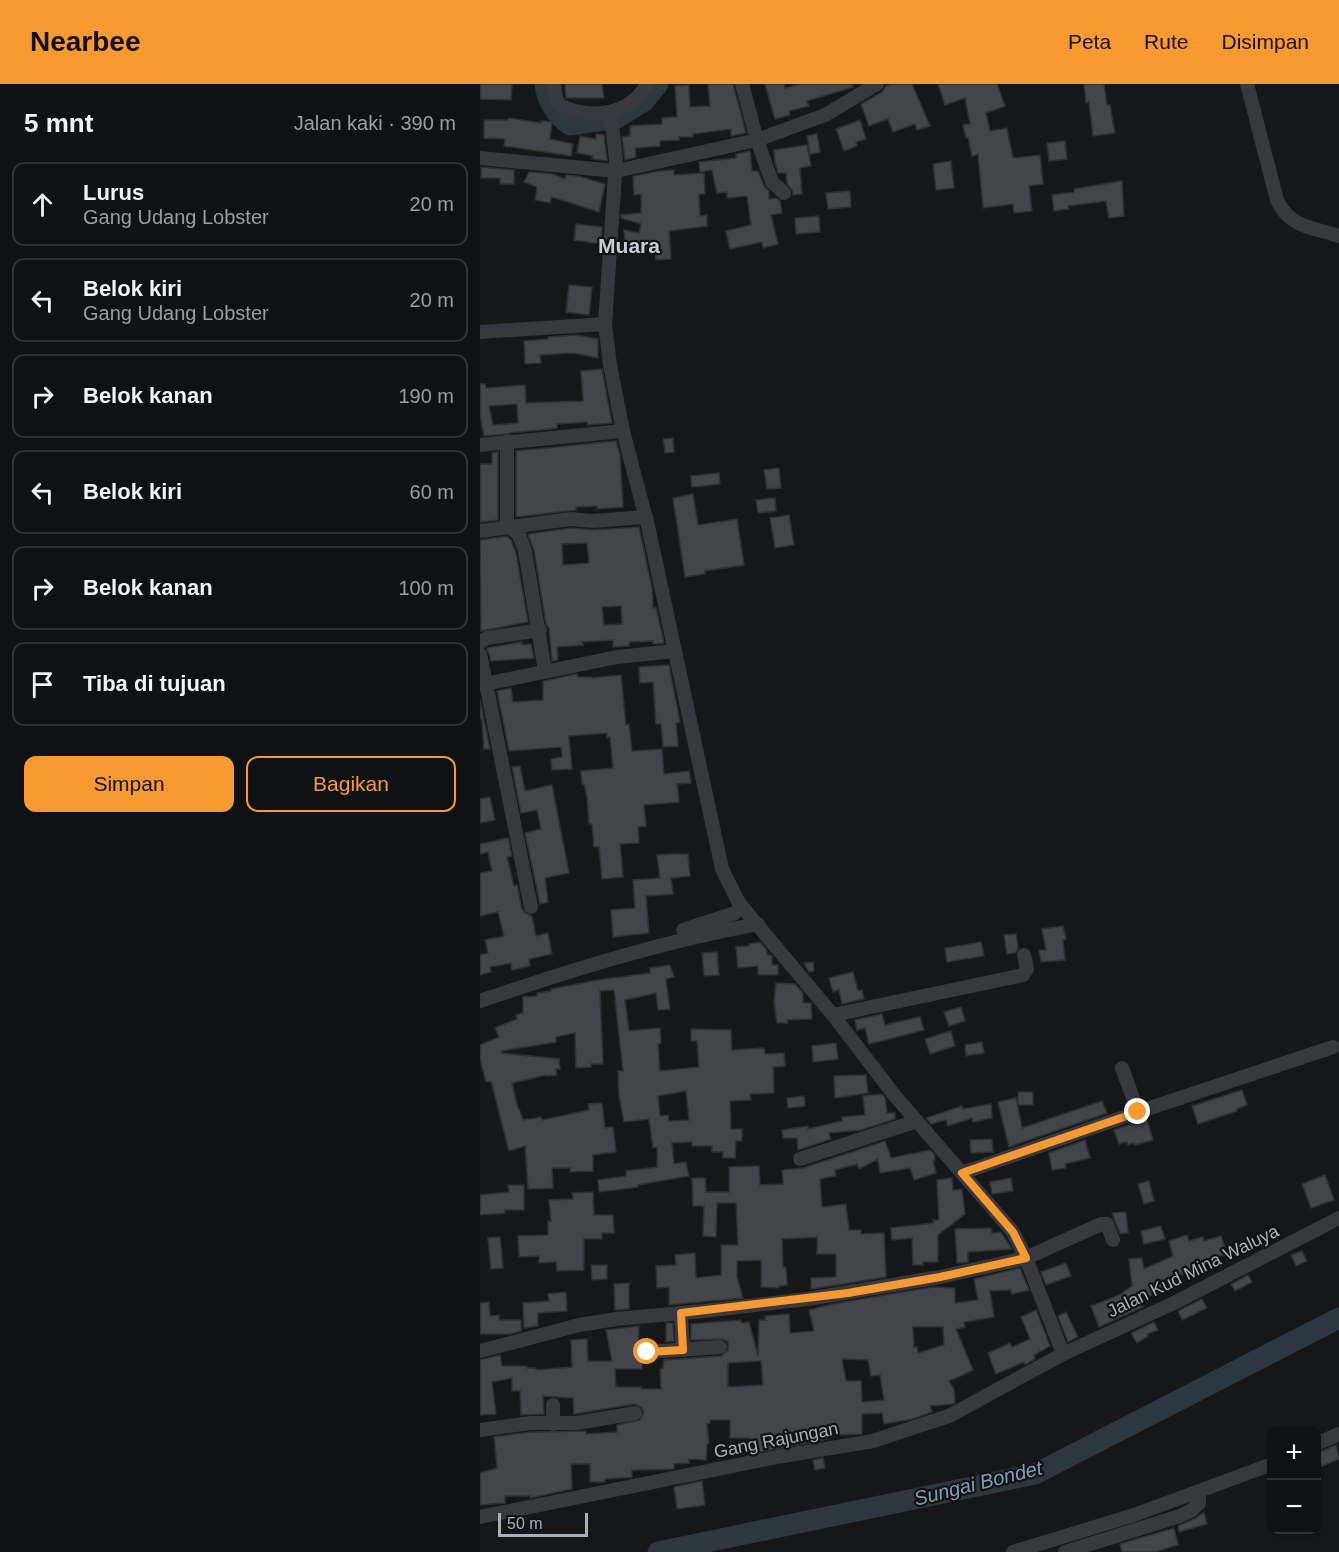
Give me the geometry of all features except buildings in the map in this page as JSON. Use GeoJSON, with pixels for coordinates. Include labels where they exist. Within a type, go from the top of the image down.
{"type":"FeatureCollection","features":[{"type":"Feature","properties":{"kind":"street"},"geometry":{"type":"LineString","coordinates":[[554,84],[556,99],[561,106],[610,118],[638,98],[646,84]]}},
{"type":"Feature","properties":{"kind":"street"},"geometry":{"type":"LineString","coordinates":[[742,84],[757,140],[772,182],[784,193]]}},
{"type":"Feature","properties":{"kind":"street"},"geometry":{"type":"LineString","coordinates":[[480,158],[616,171],[757,140],[825,115],[861,88],[877,84]]}},
{"type":"Feature","properties":{"kind":"street"},"geometry":{"type":"LineString","coordinates":[[1247,84],[1282,212],[1290,219],[1305,226],[1339,236]]}},
{"type":"Feature","properties":{"kind":"street"},"geometry":{"type":"LineString","coordinates":[[610,118],[616,171],[605,324],[610,365],[623,431],[646,517],[722,869],[749,914],[833,1015],[896,1096],[1013,1232],[1026,1258],[1063,1353]]}},
{"type":"Feature","properties":{"kind":"street"},"geometry":{"type":"LineString","coordinates":[[480,332],[605,324]]}},
{"type":"Feature","properties":{"kind":"street"},"geometry":{"type":"LineString","coordinates":[[480,445],[623,431]]}},
{"type":"Feature","properties":{"kind":"street"},"geometry":{"type":"LineString","coordinates":[[507,441],[507,522],[519,535],[525,551],[540,630],[545,671]]}},
{"type":"Feature","properties":{"kind":"street"},"geometry":{"type":"LineString","coordinates":[[480,531],[571,519],[593,521],[646,517]]}},
{"type":"Feature","properties":{"kind":"street"},"geometry":{"type":"LineString","coordinates":[[480,642],[487,638],[540,630]]}},
{"type":"Feature","properties":{"kind":"street"},"geometry":{"type":"LineString","coordinates":[[483,684],[617,657],[675,651]]}},
{"type":"Feature","properties":{"kind":"street"},"geometry":{"type":"LineString","coordinates":[[480,654],[483,684],[531,907]]}},
{"type":"Feature","properties":{"kind":"street"},"geometry":{"type":"LineString","coordinates":[[480,992],[699,930],[739,910],[749,914]]}},
{"type":"Feature","properties":{"kind":"street"},"geometry":{"type":"LineString","coordinates":[[480,1001],[749,914]]}},
{"type":"Feature","properties":{"kind":"street"},"geometry":{"type":"LineString","coordinates":[[833,1015],[1023,975],[1028,969],[1024,956]]}},
{"type":"Feature","properties":{"kind":"street"},"geometry":{"type":"LineString","coordinates":[[962,1173],[1333,1047]]}},
{"type":"Feature","properties":{"kind":"street"},"geometry":{"type":"LineString","coordinates":[[1122,1068],[1138,1112]]}},
{"type":"Feature","properties":{"kind":"street"},"geometry":{"type":"LineString","coordinates":[[800,1159],[918,1121]]}},
{"type":"Feature","properties":{"kind":"street","name":"Jalan Kud Mina Waluya"},"geometry":{"type":"LineString","coordinates":[[1063,1353],[1174,1303],[1339,1218]]}},
{"type":"Feature","properties":{"kind":"street"},"geometry":{"type":"LineString","coordinates":[[480,1351],[579,1325],[616,1319],[848,1293],[940,1277],[1026,1258],[1101,1224],[1107,1224],[1113,1240]]}},
{"type":"Feature","properties":{"kind":"street"},"geometry":{"type":"LineString","coordinates":[[681,1313],[683,1350]]}},
{"type":"Feature","properties":{"kind":"street"},"geometry":{"type":"LineString","coordinates":[[647,1352],[720,1347]]}},
{"type":"Feature","properties":{"kind":"street","name":"Gang Rajungan"},"geometry":{"type":"LineString","coordinates":[[480,1517],[777,1457],[873,1441],[949,1416],[1063,1353]]}},
{"type":"Feature","properties":{"kind":"street"},"geometry":{"type":"LineString","coordinates":[[553,1405],[554,1424]]}},
{"type":"Feature","properties":{"kind":"street"},"geometry":{"type":"LineString","coordinates":[[480,1430],[530,1423],[577,1423],[635,1413]]}},
{"type":"Feature","properties":{"kind":"street"},"geometry":{"type":"LineString","coordinates":[[1321,1442],[1339,1434]]}},
{"type":"Feature","properties":{"kind":"street"},"geometry":{"type":"LineString","coordinates":[[1013,1552],[1134,1515],[1267,1466]]}},
{"type":"Feature","properties":{"kind":"street"},"geometry":{"type":"LineString","coordinates":[[1065,1552],[1108,1545],[1180,1516],[1192,1510],[1199,1503],[1199,1492]]}},
{"type":"Feature","properties":{"kind":"waterway"},"geometry":{"type":"LineString","coordinates":[[545,84],[553,107],[570,125],[617,118],[644,101],[658,84]]}},
{"type":"Feature","properties":{"kind":"waterway","name":"Sungai Bondet"},"geometry":{"type":"LineString","coordinates":[[658,1552],[1035,1474],[1339,1318]]}},
{"type":"Feature","properties":{"kind":"district","name":"Muara"},"geometry":{"type":"Point","coordinates":[629,246]}},
{"type":"Feature","properties":{"kind":"route"},"geometry":{"type":"LineString","coordinates":[[647,1352],[683,1350],[681,1313],[848,1293],[940,1277],[1026,1258],[1013,1232],[962,1173],[1138,1112]]}}]}
